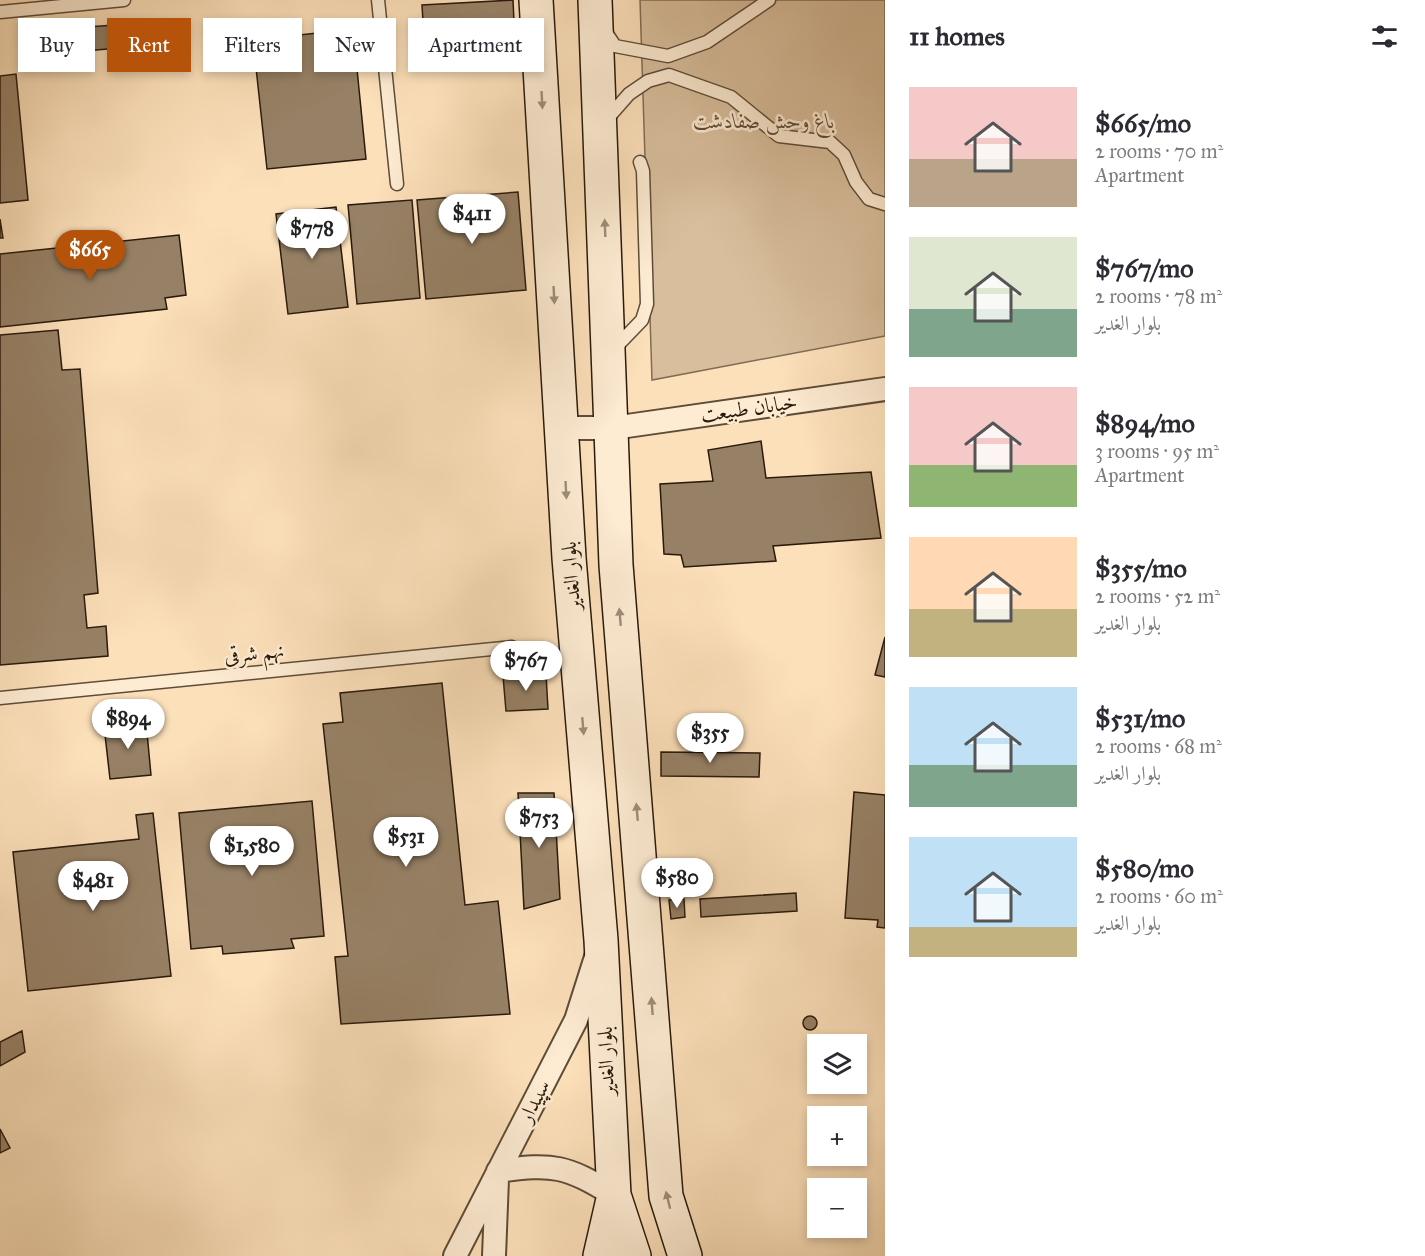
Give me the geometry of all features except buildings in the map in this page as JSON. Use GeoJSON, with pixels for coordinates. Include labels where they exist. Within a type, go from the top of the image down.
{"type":"FeatureCollection","features":[{"type":"Feature","properties":{"kind":"street","name":"بلوار الغدیر"},"geometry":{"type":"LineString","coordinates":[[536,0],[569,558],[601,940],[614,1196],[634,1256]]}},
{"type":"Feature","properties":{"kind":"street"},"geometry":{"type":"LineString","coordinates":[[596,9],[613,428],[616,565],[666,1196],[685,1256]]}},
{"type":"Feature","properties":{"kind":"street","name":"خیابان طبیعت"},"geometry":{"type":"LineString","coordinates":[[562,428],[613,428],[885,388]]}},
{"type":"Feature","properties":{"kind":"street"},"geometry":{"type":"LineString","coordinates":[[569,558],[616,565]]}},
{"type":"Feature","properties":{"kind":"street","name":"سپیدار"},"geometry":{"type":"LineString","coordinates":[[454,1256],[576,1020],[601,940]]}},
{"type":"Feature","properties":{"kind":"street"},"geometry":{"type":"LineString","coordinates":[[494,1256],[498,1171],[538,1166],[556,1167],[579,1174],[614,1196],[600,1256]]}},
{"type":"Feature","properties":{"kind":"lane"},"geometry":{"type":"LineString","coordinates":[[0,12],[124,0]]}},
{"type":"Feature","properties":{"kind":"lane"},"geometry":{"type":"LineString","coordinates":[[378,0],[397,184]]}},
{"type":"Feature","properties":{"kind":"lane"},"geometry":{"type":"LineString","coordinates":[[596,9],[615,46],[668,56],[707,42],[769,0]]}},
{"type":"Feature","properties":{"kind":"lane"},"geometry":{"type":"LineString","coordinates":[[602,128],[613,111],[629,94],[648,81],[669,75],[731,97],[778,136],[830,142],[844,155],[856,182],[868,199],[885,204]]}},
{"type":"Feature","properties":{"kind":"lane"},"geometry":{"type":"LineString","coordinates":[[610,352],[628,337],[642,320],[647,304],[643,171],[640,162]]}},
{"type":"Feature","properties":{"kind":"lane","name":"نهم شرقی"},"geometry":{"type":"LineString","coordinates":[[0,698],[512,647]]}},
{"type":"Feature","properties":{"kind":"green space","name":"باغ وحش صفادشت"},"geometry":{"type":"Polygon","coordinates":[[[640,0],[885,0],[885,336],[652,380],[640,0]]]}}]}
